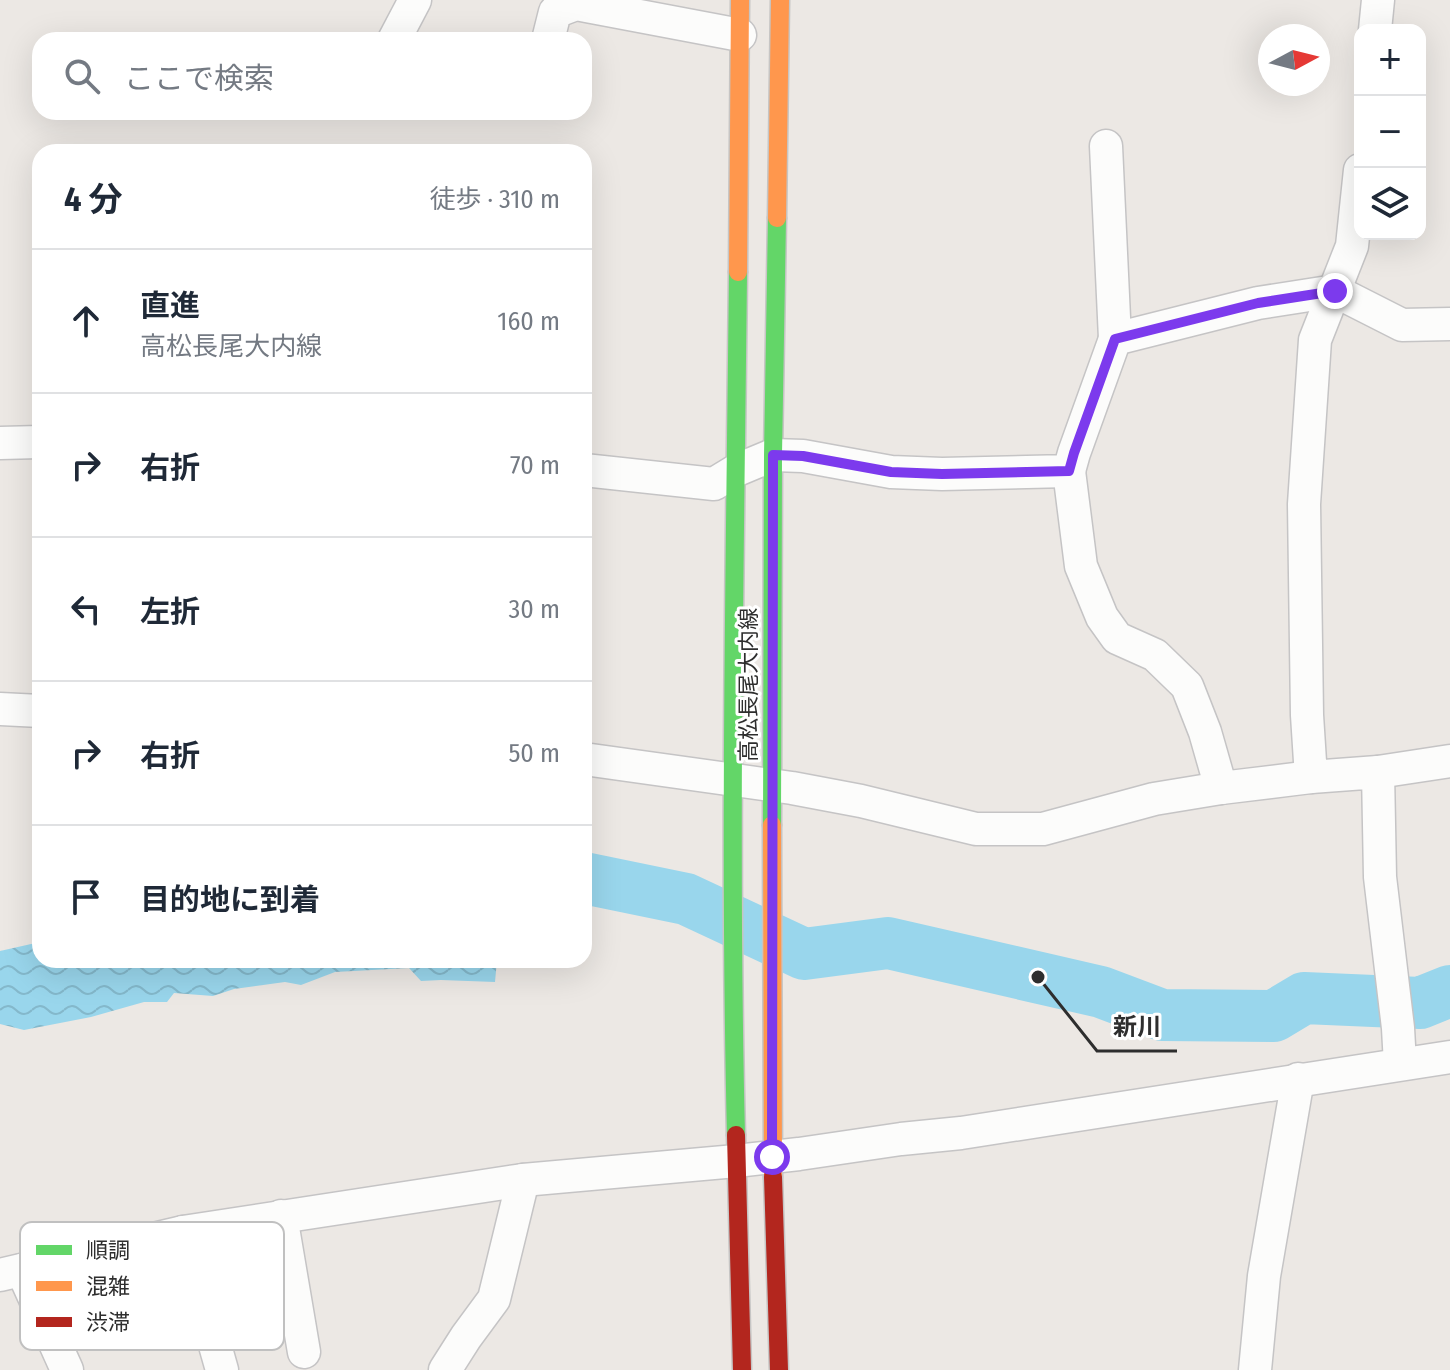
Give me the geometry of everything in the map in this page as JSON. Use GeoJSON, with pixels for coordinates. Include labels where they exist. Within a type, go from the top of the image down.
{"type":"FeatureCollection","features":[{"type":"Feature","properties":{"kind":"main road","name":"高松長尾大内線"},"geometry":{"type":"LineString","coordinates":[[740,0],[733,1020],[742,1370]]}},
{"type":"Feature","properties":{"kind":"main road","name":"高松長尾大内線"},"geometry":{"type":"LineString","coordinates":[[779,1370],[772,1157],[772,785],[780,0]]}},
{"type":"Feature","properties":{"kind":"street"},"geometry":{"type":"LineString","coordinates":[[398,32],[415,0]]}},
{"type":"Feature","properties":{"kind":"street"},"geometry":{"type":"LineString","coordinates":[[1376,24],[1378,0]]}},
{"type":"Feature","properties":{"kind":"street"},"geometry":{"type":"LineString","coordinates":[[550,32],[555,12],[576,4],[740,35]]}},
{"type":"Feature","properties":{"kind":"street"},"geometry":{"type":"LineString","coordinates":[[1106,146],[1115,339],[1069,471],[1081,566],[1102,617],[1117,638],[1155,655],[1187,686],[1205,732],[1221,788]]}},
{"type":"Feature","properties":{"kind":"street"},"geometry":{"type":"LineString","coordinates":[[1311,777],[1307,715],[1304,504],[1315,340],[1352,246],[1354,227]]}},
{"type":"Feature","properties":{"kind":"street"},"geometry":{"type":"LineString","coordinates":[[1115,339],[1258,303],[1335,291],[1402,325],[1450,324]]}},
{"type":"Feature","properties":{"kind":"street"},"geometry":{"type":"LineString","coordinates":[[0,443],[32,442]]}},
{"type":"Feature","properties":{"kind":"street"},"geometry":{"type":"LineString","coordinates":[[592,471],[714,484],[737,470],[773,455],[803,456],[891,472],[1069,471]]}},
{"type":"Feature","properties":{"kind":"street"},"geometry":{"type":"LineString","coordinates":[[0,709],[32,711]]}},
{"type":"Feature","properties":{"kind":"street"},"geometry":{"type":"LineString","coordinates":[[592,760],[772,785],[861,801],[976,829],[1043,829],[1154,799],[1450,761]]}},
{"type":"Feature","properties":{"kind":"street"},"geometry":{"type":"LineString","coordinates":[[1378,772],[1380,877],[1400,1064]]}},
{"type":"Feature","properties":{"kind":"street"},"geometry":{"type":"LineString","coordinates":[[244,1222],[523,1180],[736,1161],[961,1133],[1450,1057]]}},
{"type":"Feature","properties":{"kind":"street"},"geometry":{"type":"LineString","coordinates":[[1255,1370],[1264,1276],[1298,1079]]}},
{"type":"Feature","properties":{"kind":"street"},"geometry":{"type":"LineString","coordinates":[[445,1370],[494,1299],[523,1180]]}},
{"type":"Feature","properties":{"kind":"street"},"geometry":{"type":"LineString","coordinates":[[281,1216],[282,1222]]}},
{"type":"Feature","properties":{"kind":"street"},"geometry":{"type":"LineString","coordinates":[[284,1234],[304,1352]]}},
{"type":"Feature","properties":{"kind":"street"},"geometry":{"type":"LineString","coordinates":[[55,1350],[67,1370]]}},
{"type":"Feature","properties":{"kind":"street"},"geometry":{"type":"LineString","coordinates":[[216,1350],[222,1370]]}},
{"type":"Feature","properties":{"kind":"water"},"geometry":{"type":"Polygon","coordinates":[[[604,866],[633,876],[691,880],[691,916],[663,901],[592,890],[592,871],[604,866]]]}},
{"type":"Feature","properties":{"kind":"water"},"geometry":{"type":"Polygon","coordinates":[[[32,944],[32,968],[409,968],[335,972],[301,985],[285,982],[234,989],[213,996],[174,993],[167,1002],[144,1002],[91,1017],[24,1030],[0,1024],[0,951],[32,944]]]}},
{"type":"Feature","properties":{"kind":"water"},"geometry":{"type":"Polygon","coordinates":[[[409,968],[496,968],[495,982],[421,981],[409,968]]]}},
{"type":"Feature","properties":{"kind":"water"},"geometry":{"type":"Polygon","coordinates":[[[1450,981],[1450,1010],[1418,1018],[1349,1020],[1348,1000],[1428,988],[1450,981]]]}},
{"type":"Feature","properties":{"kind":"waterway"},"geometry":{"type":"LineString","coordinates":[[592,880],[686,899],[804,954],[888,943],[1101,992],[1162,1015],[1274,1016],[1304,998],[1420,1003],[1450,991]]}},
{"type":"Feature","properties":{"kind":"traffic: fast"},"geometry":{"type":"LineString","coordinates":[[772,825],[777,218]]}},
{"type":"Feature","properties":{"kind":"traffic: fast"},"geometry":{"type":"LineString","coordinates":[[736,1135],[733,812],[738,272]]}},
{"type":"Feature","properties":{"kind":"traffic: slow"},"geometry":{"type":"LineString","coordinates":[[738,272],[740,0]]}},
{"type":"Feature","properties":{"kind":"traffic: slow"},"geometry":{"type":"LineString","coordinates":[[777,218],[780,0]]}},
{"type":"Feature","properties":{"kind":"traffic: slow"},"geometry":{"type":"LineString","coordinates":[[772,825],[773,1177]]}},
{"type":"Feature","properties":{"kind":"traffic: jam"},"geometry":{"type":"LineString","coordinates":[[736,1135],[742,1370]]}},
{"type":"Feature","properties":{"kind":"traffic: jam"},"geometry":{"type":"LineString","coordinates":[[773,1177],[779,1370]]}},
{"type":"Feature","properties":{"kind":"place","name":"新川"},"geometry":{"type":"Point","coordinates":[1038,977]}},
{"type":"Feature","properties":{"kind":"route"},"geometry":{"type":"LineString","coordinates":[[772,1157],[773,455],[803,456],[891,472],[1069,471],[1115,339],[1258,303],[1335,291]]}}]}
